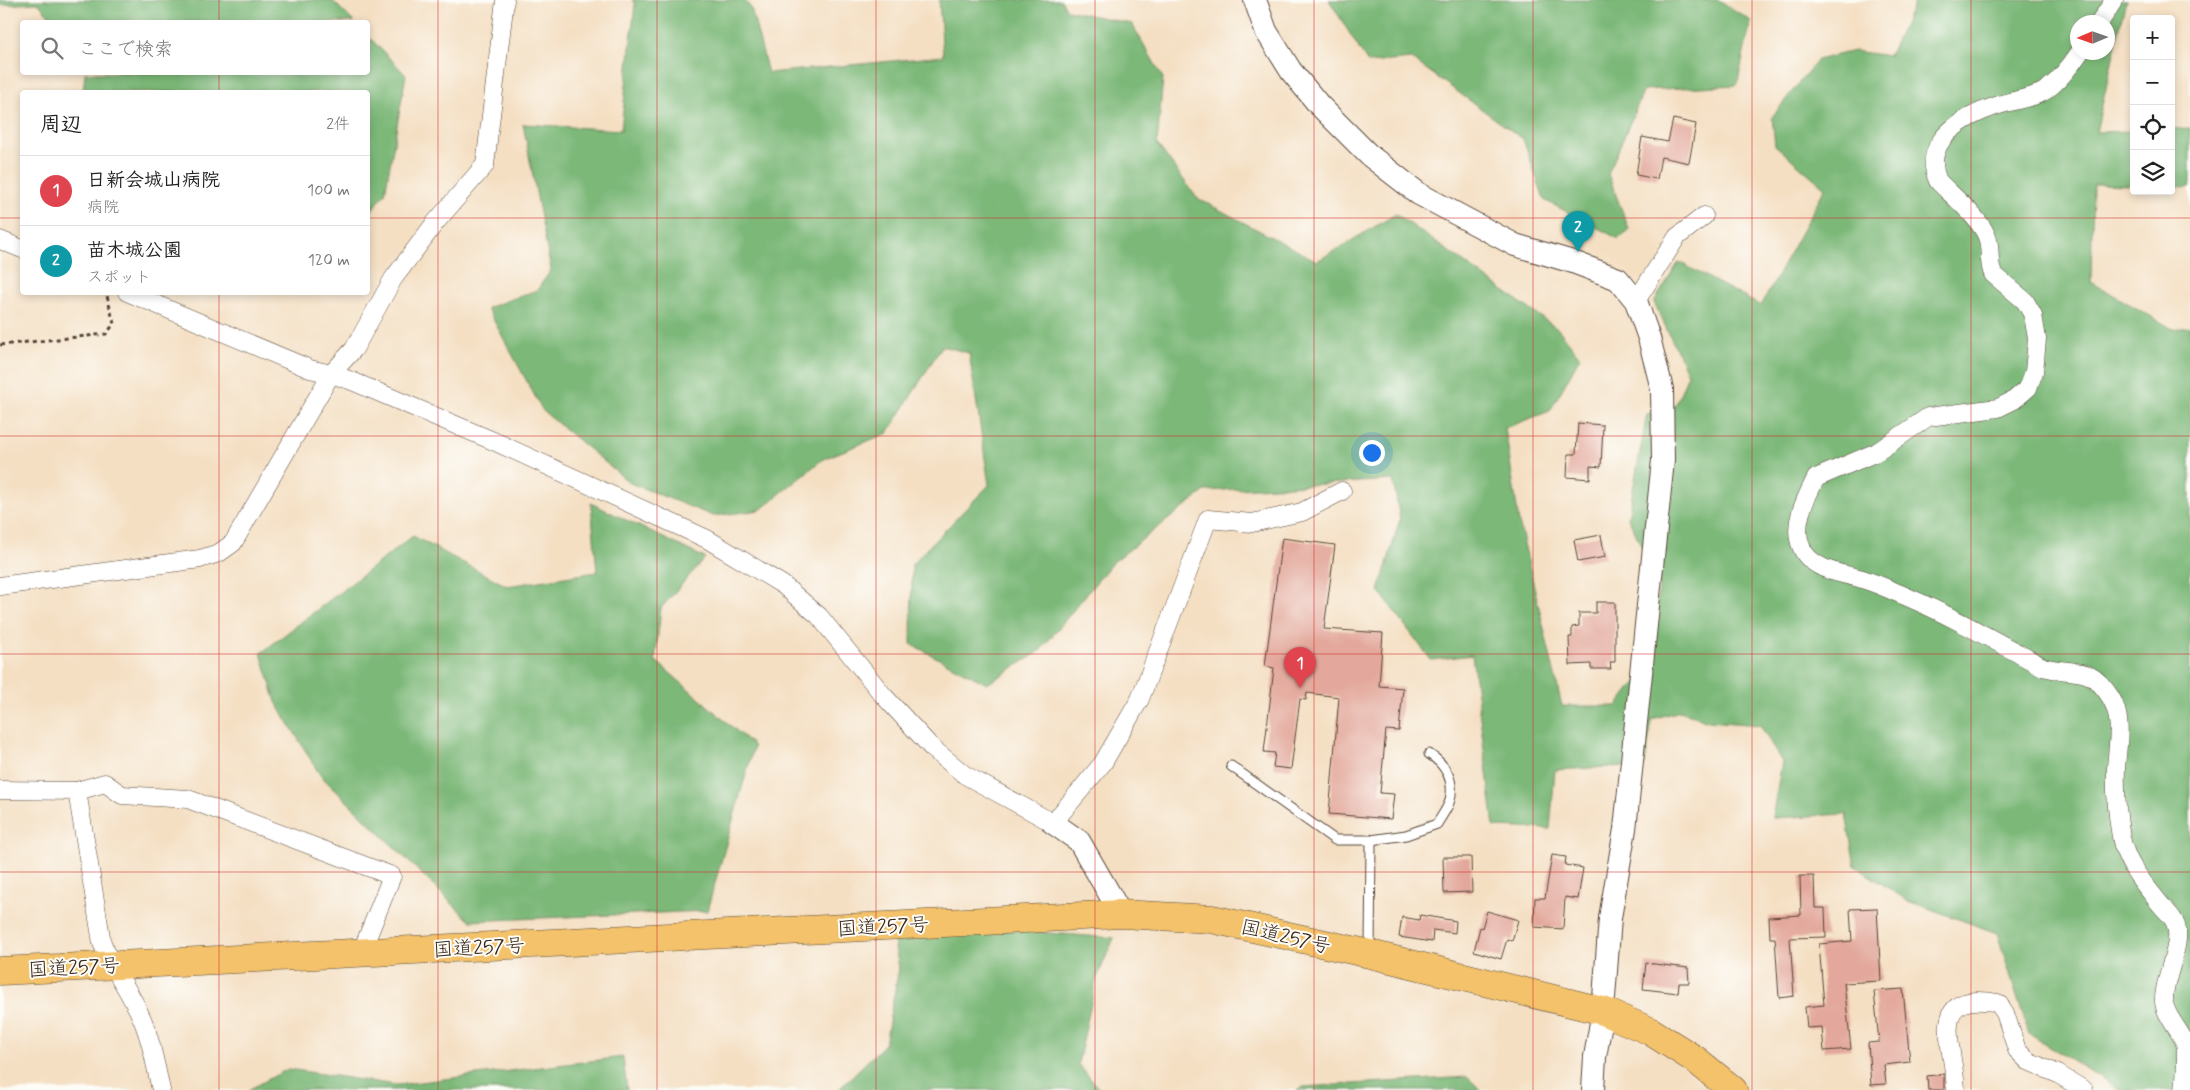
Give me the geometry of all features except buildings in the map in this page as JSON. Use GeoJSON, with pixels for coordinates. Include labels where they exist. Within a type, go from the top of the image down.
{"type":"FeatureCollection","features":[{"type":"Feature","properties":{"kind":"highway","name":"国道257号"},"geometry":{"type":"LineString","coordinates":[[0,971],[1121,914],[1212,919],[1370,954],[1603,1011],[1650,1032],[1696,1060],[1733,1090]]}},
{"type":"Feature","properties":{"kind":"street"},"geometry":{"type":"LineString","coordinates":[[0,586],[200,558],[219,553],[233,543],[332,374],[354,348],[393,279],[435,223],[485,165],[505,0]]}},
{"type":"Feature","properties":{"kind":"street"},"geometry":{"type":"LineString","coordinates":[[1255,0],[1266,31],[1291,71],[1319,105],[1368,155],[1419,194],[1515,245],[1573,262],[1618,279],[1636,302],[1649,338],[1662,389],[1663,460],[1625,829],[1610,918],[1603,1011],[1595,1057],[1593,1090]]}},
{"type":"Feature","properties":{"kind":"street"},"geometry":{"type":"LineString","coordinates":[[2104,15],[2114,0]]}},
{"type":"Feature","properties":{"kind":"street"},"geometry":{"type":"LineString","coordinates":[[2075,60],[2046,91],[1976,114],[1952,129],[1938,144],[1932,158],[1934,173],[1938,181],[1984,229],[1988,241],[1990,269],[1993,274],[2025,301],[2033,316],[2036,347],[2034,372],[2028,388],[2014,400],[1998,408],[1928,417],[1877,452],[1816,478],[1800,512],[1799,537],[1801,547],[1810,559],[1823,567],[1874,582],[1937,609],[2043,667],[2084,672],[2095,678],[2110,698],[2117,712],[2120,737],[2116,767],[2116,800],[2125,853],[2137,874],[2176,923],[2177,941],[2164,986],[2164,1004],[2186,1043],[2184,1090]]}},
{"type":"Feature","properties":{"kind":"street"},"geometry":{"type":"LineString","coordinates":[[1636,302],[1677,237],[1704,216]]}},
{"type":"Feature","properties":{"kind":"street"},"geometry":{"type":"LineString","coordinates":[[0,240],[20,248]]}},
{"type":"Feature","properties":{"kind":"street"},"geometry":{"type":"LineString","coordinates":[[134,295],[310,369],[332,374],[498,444],[707,539],[783,585],[819,616],[883,695],[932,748],[965,775],[1053,823],[1079,841],[1121,914]]}},
{"type":"Feature","properties":{"kind":"street"},"geometry":{"type":"LineString","coordinates":[[1053,823],[1103,763],[1140,699],[1208,519],[1252,523],[1302,512],[1342,491]]}},
{"type":"Feature","properties":{"kind":"street"},"geometry":{"type":"LineString","coordinates":[[0,790],[78,790],[105,783],[122,795],[188,799],[392,876],[360,953]]}},
{"type":"Feature","properties":{"kind":"street"},"geometry":{"type":"LineString","coordinates":[[78,790],[102,944],[111,966],[138,1009],[155,1058],[160,1090]]}},
{"type":"Feature","properties":{"kind":"street"},"geometry":{"type":"LineString","coordinates":[[1956,1090],[1955,1068],[1948,1024],[1955,1008],[1967,1001],[1980,999],[1998,1002],[2005,1013],[2017,1050],[2028,1061],[2058,1074],[2084,1090]]}},
{"type":"Feature","properties":{"kind":"lane"},"geometry":{"type":"LineString","coordinates":[[1230,766],[1335,840],[1371,840],[1406,835],[1437,824],[1450,800],[1450,777],[1441,762],[1429,754]]}},
{"type":"Feature","properties":{"kind":"lane"},"geometry":{"type":"LineString","coordinates":[[1370,954],[1371,840]]}},
{"type":"Feature","properties":{"kind":"path"},"geometry":{"type":"LineString","coordinates":[[0,345],[106,334],[114,324],[107,295]]}},
{"type":"Feature","properties":{"kind":"green space"},"geometry":{"type":"Polygon","coordinates":[[[0,0],[332,0],[352,20],[53,20],[38,3],[0,5],[0,0]]]}},
{"type":"Feature","properties":{"kind":"green space"},"geometry":{"type":"Polygon","coordinates":[[[632,0],[744,0],[751,8],[768,73],[943,56],[939,0],[1061,0],[1067,10],[1132,24],[1163,78],[1157,144],[1197,198],[1317,261],[1396,214],[1559,330],[1580,357],[1550,411],[1505,428],[1519,522],[1562,706],[1617,706],[1650,664],[1659,584],[1628,517],[1647,414],[1676,404],[1688,374],[1654,302],[1679,262],[1761,306],[1825,188],[1775,145],[1772,117],[1817,60],[1854,51],[1889,56],[1916,0],[2126,0],[2115,48],[2115,15],[2070,15],[2070,60],[2112,60],[2096,132],[2130,131],[2130,185],[2093,184],[2091,282],[2173,329],[2190,327],[2190,1090],[2121,1090],[2029,1034],[1997,933],[1908,901],[1855,866],[1846,814],[1772,818],[1782,762],[1760,725],[1708,721],[1680,711],[1652,719],[1645,765],[1555,770],[1550,829],[1494,827],[1472,655],[1431,660],[1379,591],[1400,519],[1393,480],[1205,491],[1112,563],[1039,652],[987,684],[911,644],[912,564],[989,485],[969,353],[942,346],[888,433],[823,459],[760,510],[713,516],[630,483],[543,411],[487,308],[537,290],[551,270],[523,124],[621,130],[635,4],[632,0]]]}},
{"type":"Feature","properties":{"kind":"green space"},"geometry":{"type":"Polygon","coordinates":[[[1329,0],[1719,0],[1751,21],[1737,85],[1644,90],[1608,174],[1629,229],[1619,239],[1544,200],[1523,139],[1412,59],[1368,63],[1329,0]]]}},
{"type":"Feature","properties":{"kind":"green space"},"geometry":{"type":"Polygon","coordinates":[[[370,38],[406,75],[385,193],[370,212],[370,90],[83,90],[85,75],[370,75],[370,38]]]}},
{"type":"Feature","properties":{"kind":"green space"},"geometry":{"type":"Polygon","coordinates":[[[2190,128],[2190,187],[2175,186],[2175,129],[2190,128]]]}},
{"type":"Feature","properties":{"kind":"green space"},"geometry":{"type":"Polygon","coordinates":[[[591,503],[705,558],[661,608],[655,660],[754,746],[707,911],[470,921],[320,775],[276,702],[261,653],[413,536],[507,586],[597,572],[591,503]]]}},
{"type":"Feature","properties":{"kind":"green space"},"geometry":{"type":"Polygon","coordinates":[[[1011,930],[1114,938],[1096,980],[1078,1064],[1100,1090],[838,1090],[885,1044],[899,968],[893,937],[1011,930]]]}},
{"type":"Feature","properties":{"kind":"green space"},"geometry":{"type":"Polygon","coordinates":[[[623,1057],[627,1090],[248,1090],[288,1069],[396,1085],[623,1057]]]}},
{"type":"Feature","properties":{"kind":"green space"},"geometry":{"type":"Polygon","coordinates":[[[1467,1077],[1481,1090],[1297,1090],[1303,1087],[1467,1077]]]}},
{"type":"Feature","properties":{"kind":"place","name":"苗木城公園"},"geometry":{"type":"Point","coordinates":[1578,252]}},
{"type":"Feature","properties":{"kind":"place","name":"日新会城山病院"},"geometry":{"type":"Point","coordinates":[1300,688]}}]}
